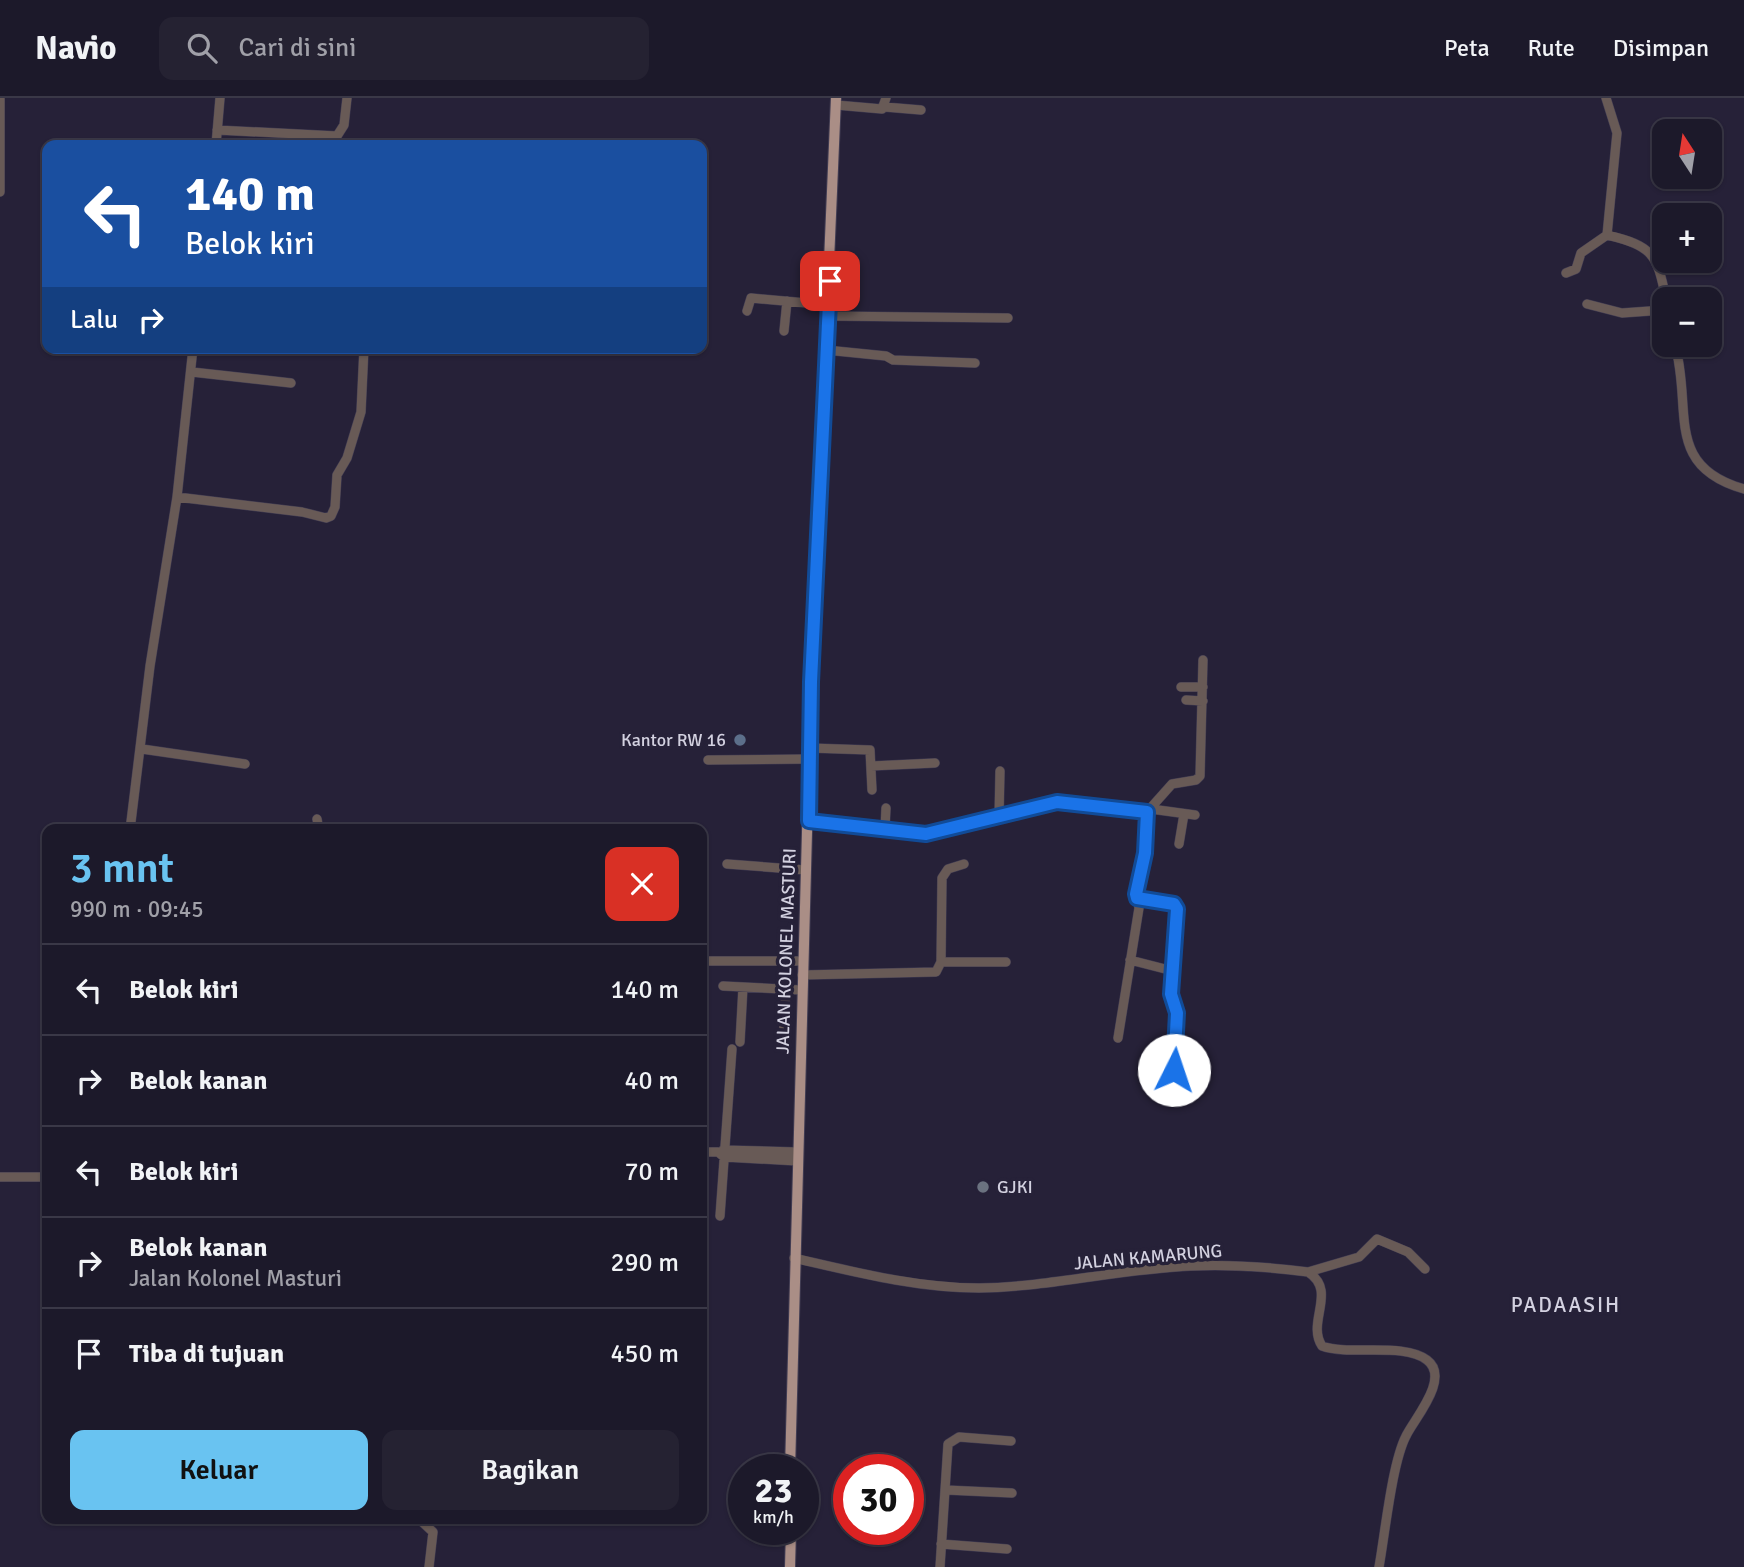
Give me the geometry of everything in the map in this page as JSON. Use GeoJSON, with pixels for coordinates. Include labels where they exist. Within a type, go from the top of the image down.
{"type":"FeatureCollection","features":[{"type":"Feature","properties":{"kind":"main road","name":"JALAN KOLONEL MASTURI"},"geometry":{"type":"LineString","coordinates":[[789,1454],[802,961],[836,101]]}},
{"type":"Feature","properties":{"kind":"main road"},"geometry":{"type":"LineString","coordinates":[[790,1567],[791,1545]]}},
{"type":"Feature","properties":{"kind":"street"},"geometry":{"type":"LineString","coordinates":[[216,140],[220,98]]}},
{"type":"Feature","properties":{"kind":"street"},"geometry":{"type":"LineString","coordinates":[[217,130],[337,136],[344,125],[347,98]]}},
{"type":"Feature","properties":{"kind":"street"},"geometry":{"type":"LineString","coordinates":[[1566,273],[1576,269],[1583,252],[1607,235],[1617,133],[1606,98]]}},
{"type":"Feature","properties":{"kind":"street"},"geometry":{"type":"LineString","coordinates":[[0,99],[0,192]]}},
{"type":"Feature","properties":{"kind":"street"},"geometry":{"type":"LineString","coordinates":[[836,101],[885,102],[921,110]]}},
{"type":"Feature","properties":{"kind":"street"},"geometry":{"type":"LineString","coordinates":[[1607,235],[1637,243],[1655,257],[1663,287]]}},
{"type":"Feature","properties":{"kind":"street"},"geometry":{"type":"LineString","coordinates":[[747,311],[751,298],[787,301],[828,311],[1008,318]]}},
{"type":"Feature","properties":{"kind":"street"},"geometry":{"type":"LineString","coordinates":[[784,331],[787,301]]}},
{"type":"Feature","properties":{"kind":"street"},"geometry":{"type":"LineString","coordinates":[[1587,304],[1622,313],[1652,311]]}},
{"type":"Feature","properties":{"kind":"street"},"geometry":{"type":"LineString","coordinates":[[826,350],[886,356],[894,360],[975,363]]}},
{"type":"Feature","properties":{"kind":"street"},"geometry":{"type":"LineString","coordinates":[[131,824],[150,666],[177,497],[193,354]]}},
{"type":"Feature","properties":{"kind":"street"},"geometry":{"type":"LineString","coordinates":[[177,497],[302,512],[326,519],[331,516],[335,507],[337,475],[347,458],[361,412],[365,354]]}},
{"type":"Feature","properties":{"kind":"street"},"geometry":{"type":"LineString","coordinates":[[1677,357],[1689,452],[1707,473],[1744,489]]}},
{"type":"Feature","properties":{"kind":"street"},"geometry":{"type":"LineString","coordinates":[[192,372],[291,383]]}},
{"type":"Feature","properties":{"kind":"street"},"geometry":{"type":"LineString","coordinates":[[1118,1038],[1139,908],[1136,890],[1149,811],[1171,784],[1196,780],[1200,776],[1203,660]]}},
{"type":"Feature","properties":{"kind":"street"},"geometry":{"type":"LineString","coordinates":[[1181,687],[1203,687]]}},
{"type":"Feature","properties":{"kind":"street"},"geometry":{"type":"LineString","coordinates":[[1186,700],[1203,701]]}},
{"type":"Feature","properties":{"kind":"street"},"geometry":{"type":"LineString","coordinates":[[142,749],[245,764]]}},
{"type":"Feature","properties":{"kind":"street"},"geometry":{"type":"LineString","coordinates":[[708,760],[870,750],[872,790]]}},
{"type":"Feature","properties":{"kind":"street"},"geometry":{"type":"LineString","coordinates":[[871,766],[935,764]]}},
{"type":"Feature","properties":{"kind":"street"},"geometry":{"type":"LineString","coordinates":[[999,817],[1000,771]]}},
{"type":"Feature","properties":{"kind":"street"},"geometry":{"type":"LineString","coordinates":[[809,821],[931,834],[1063,801],[1195,815]]}},
{"type":"Feature","properties":{"kind":"street"},"geometry":{"type":"LineString","coordinates":[[884,828],[886,808]]}},
{"type":"Feature","properties":{"kind":"street"},"geometry":{"type":"LineString","coordinates":[[1179,844],[1184,814]]}},
{"type":"Feature","properties":{"kind":"street"},"geometry":{"type":"LineString","coordinates":[[317,819],[318,824]]}},
{"type":"Feature","properties":{"kind":"street"},"geometry":{"type":"LineString","coordinates":[[727,864],[806,870]]}},
{"type":"Feature","properties":{"kind":"street"},"geometry":{"type":"LineString","coordinates":[[802,975],[936,972],[941,962],[942,878],[948,869],[964,864]]}},
{"type":"Feature","properties":{"kind":"street"},"geometry":{"type":"LineString","coordinates":[[1137,898],[1176,906],[1171,994],[1177,1023],[1174,1070],[1167,1085]]}},
{"type":"Feature","properties":{"kind":"street"},"geometry":{"type":"LineString","coordinates":[[1130,960],[1173,971]]}},
{"type":"Feature","properties":{"kind":"street"},"geometry":{"type":"LineString","coordinates":[[707,961],[802,961]]}},
{"type":"Feature","properties":{"kind":"street"},"geometry":{"type":"LineString","coordinates":[[941,962],[1006,962]]}},
{"type":"Feature","properties":{"kind":"street"},"geometry":{"type":"LineString","coordinates":[[723,986],[801,994]]}},
{"type":"Feature","properties":{"kind":"street"},"geometry":{"type":"LineString","coordinates":[[740,1042],[743,987]]}},
{"type":"Feature","properties":{"kind":"street"},"geometry":{"type":"LineString","coordinates":[[783,1045],[785,993]]}},
{"type":"Feature","properties":{"kind":"street"},"geometry":{"type":"LineString","coordinates":[[720,1216],[732,1049]]}},
{"type":"Feature","properties":{"kind":"street"},"geometry":{"type":"LineString","coordinates":[[707,1152],[797,1156]]}},
{"type":"Feature","properties":{"kind":"street"},"geometry":{"type":"LineString","coordinates":[[0,1177],[42,1177]]}},
{"type":"Feature","properties":{"kind":"street"},"geometry":{"type":"LineString","coordinates":[[1308,1272],[1359,1257],[1377,1240],[1408,1252],[1425,1269]]}},
{"type":"Feature","properties":{"kind":"street","name":"JALAN KAMARUNG"},"geometry":{"type":"LineString","coordinates":[[794,1258],[910,1284],[977,1288],[1041,1284],[1191,1266],[1226,1265],[1308,1272]]}},
{"type":"Feature","properties":{"kind":"street"},"geometry":{"type":"LineString","coordinates":[[1308,1272],[1317,1278],[1322,1289],[1316,1329],[1322,1346],[1413,1355],[1426,1359],[1432,1368],[1431,1393],[1400,1451],[1379,1567]]}},
{"type":"Feature","properties":{"kind":"street"},"geometry":{"type":"LineString","coordinates":[[940,1567],[950,1441],[959,1437],[1011,1440]]}},
{"type":"Feature","properties":{"kind":"street"},"geometry":{"type":"LineString","coordinates":[[946,1490],[1012,1493]]}},
{"type":"Feature","properties":{"kind":"street"},"geometry":{"type":"LineString","coordinates":[[424,1524],[433,1532],[429,1567]]}},
{"type":"Feature","properties":{"kind":"street"},"geometry":{"type":"LineString","coordinates":[[941,1544],[1007,1549]]}},
{"type":"Feature","properties":{"kind":"place","name":"Kantor RW 16"},"geometry":{"type":"Point","coordinates":[740,740]}},
{"type":"Feature","properties":{"kind":"place","name":"GJKI"},"geometry":{"type":"Point","coordinates":[983,1187]}},
{"type":"Feature","properties":{"kind":"district","name":"PADAASIH"},"geometry":{"type":"Point","coordinates":[1566,1305]}},
{"type":"Feature","properties":{"kind":"route"},"geometry":{"type":"LineString","coordinates":[[830,281],[811,682],[809,821],[926,834],[1057,802],[1147,812],[1149,817],[1145,853],[1139,871],[1137,898],[1174,904],[1177,909],[1171,994],[1177,1013],[1174,1070]]}}]}
